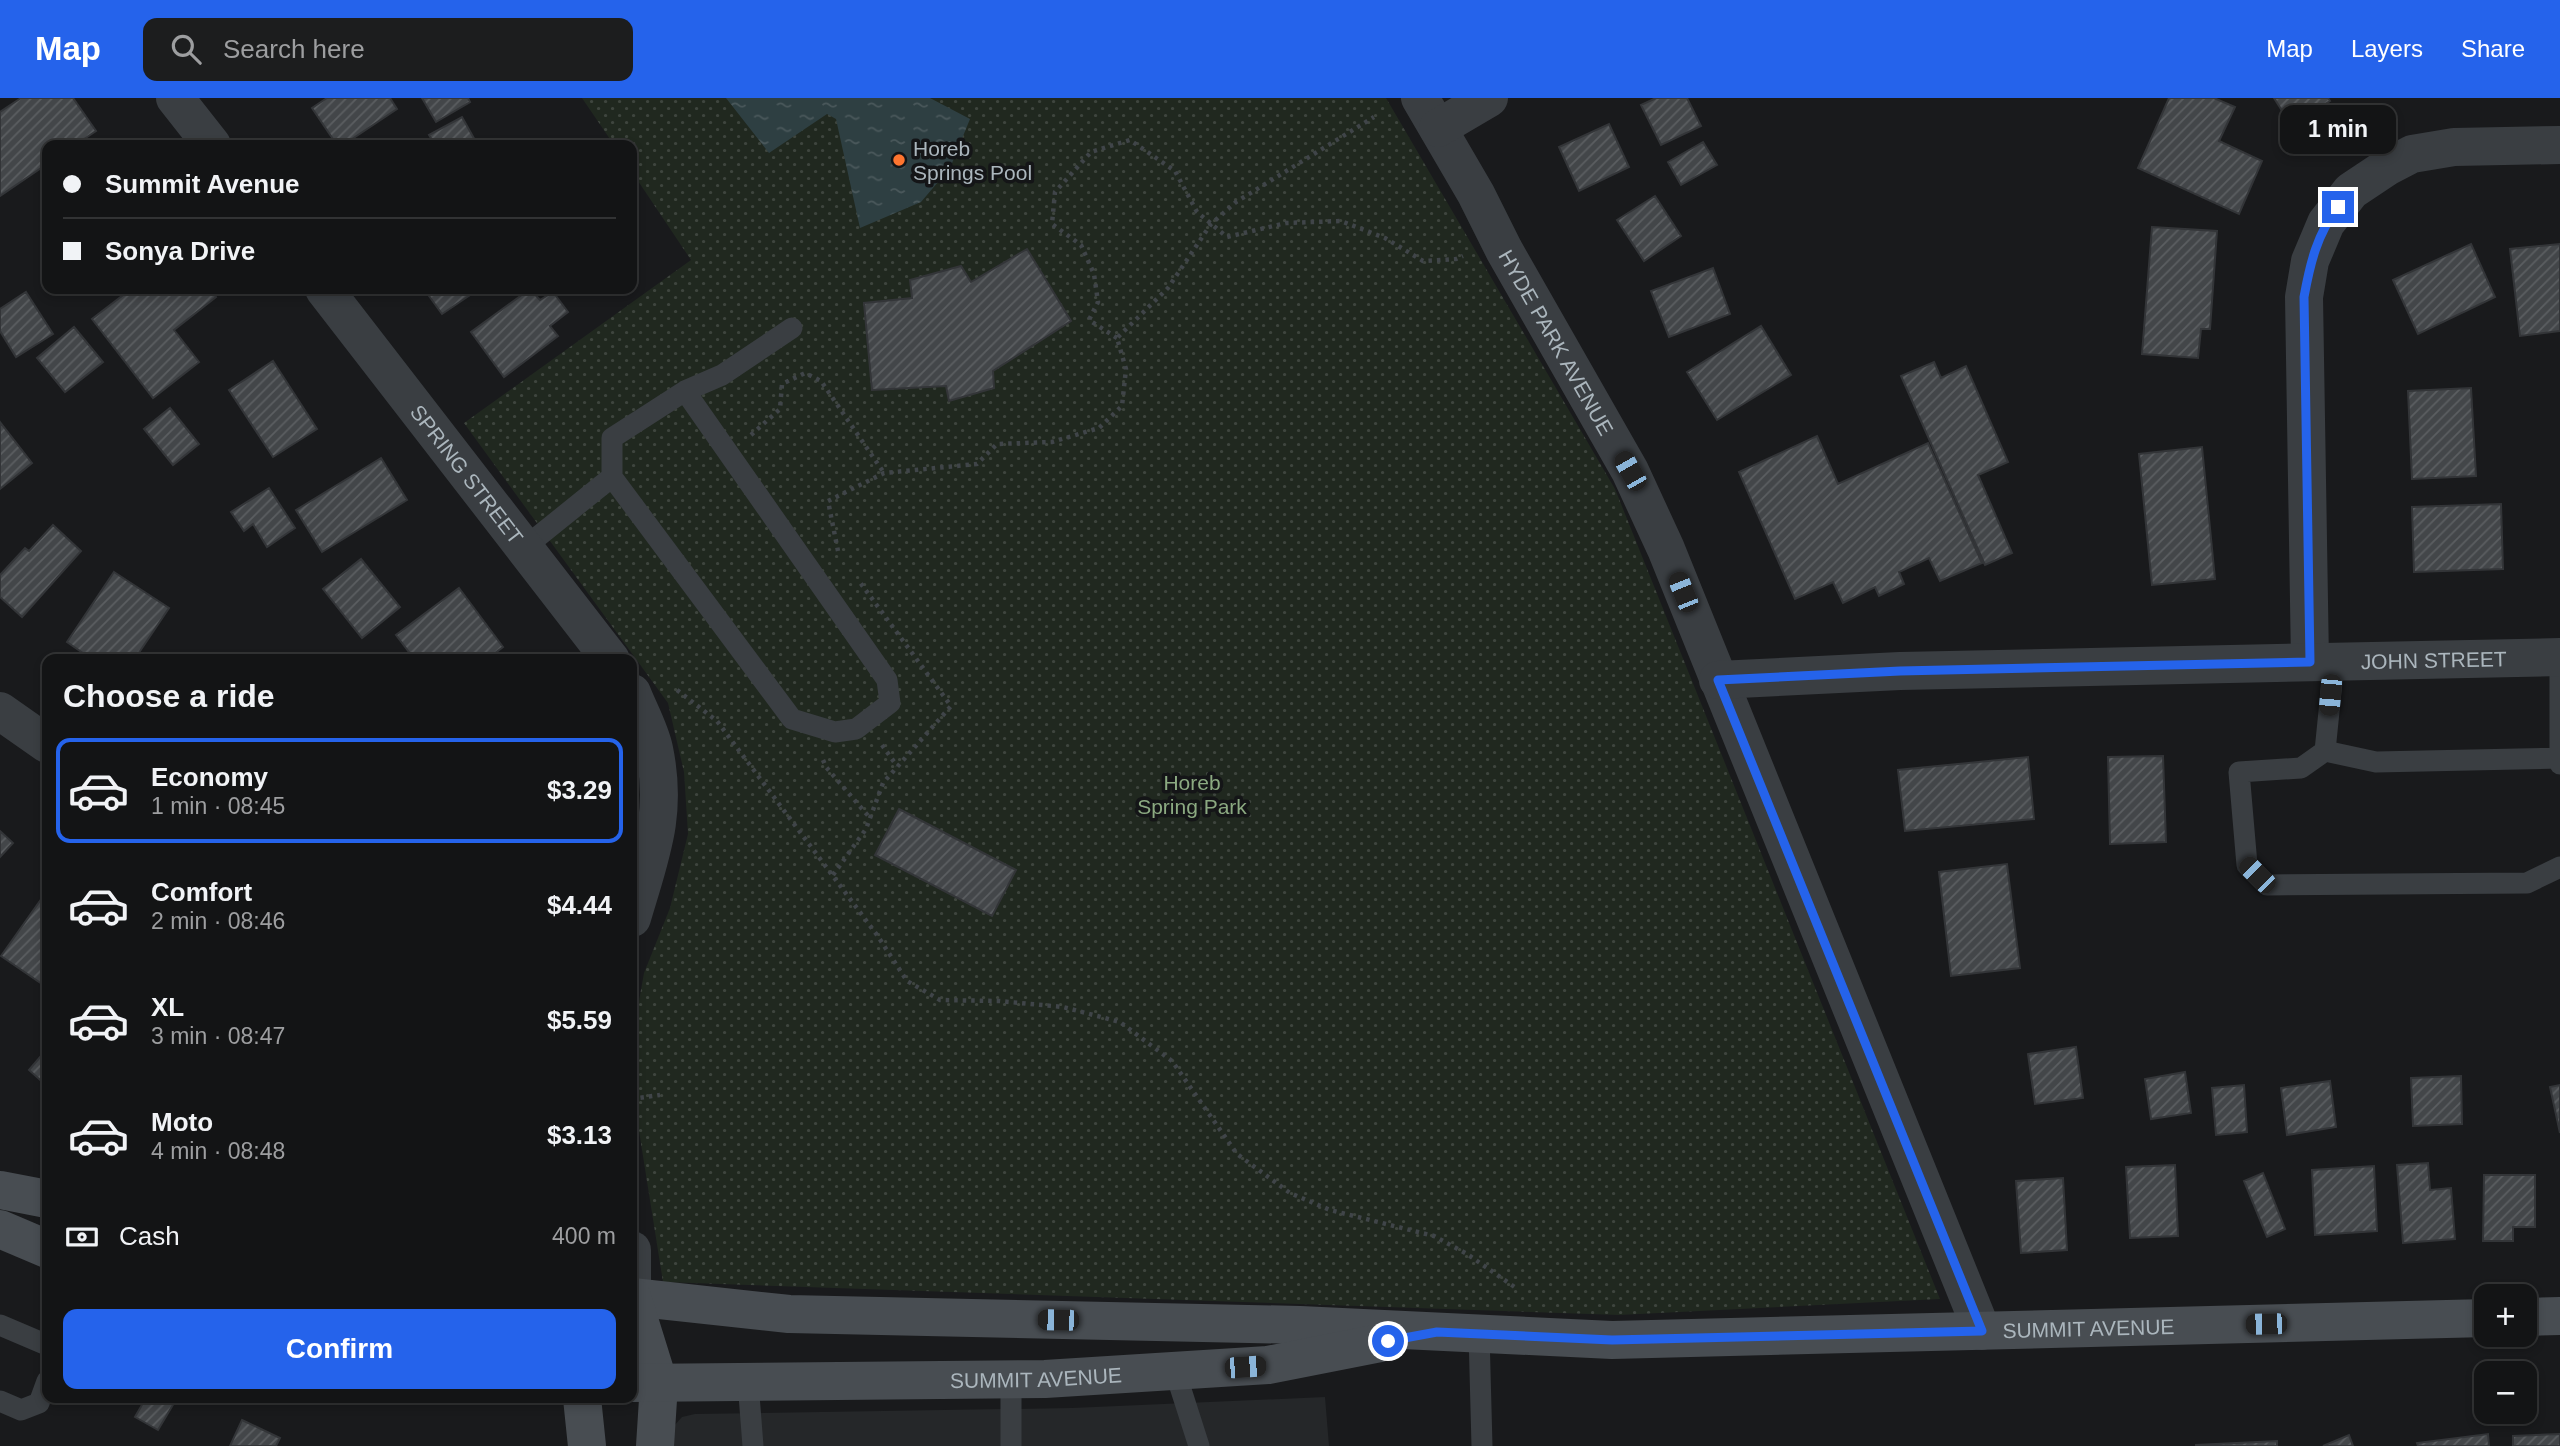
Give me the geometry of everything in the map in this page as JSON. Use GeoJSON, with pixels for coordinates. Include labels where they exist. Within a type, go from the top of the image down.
{"type":"FeatureCollection","features":[{"type":"Feature","properties":{"kind":"main road"},"geometry":{"type":"LineString","coordinates":[[0,1190],[42,1198]]}},
{"type":"Feature","properties":{"kind":"main road"},"geometry":{"type":"LineString","coordinates":[[0,1229],[42,1247]]}},
{"type":"Feature","properties":{"kind":"main road","name":"SUMMIT AVENUE"},"geometry":{"type":"LineString","coordinates":[[637,1298],[789,1314],[1300,1325],[1612,1340],[2474,1318]]}},
{"type":"Feature","properties":{"kind":"main road"},"geometry":{"type":"LineString","coordinates":[[2537,1317],[2560,1316]]}},
{"type":"Feature","properties":{"kind":"main road"},"geometry":{"type":"LineString","coordinates":[[637,1330],[655,1446]]}},
{"type":"Feature","properties":{"kind":"main road","name":"SUMMIT AVENUE"},"geometry":{"type":"LineString","coordinates":[[645,1384],[1011,1380],[1268,1365],[1437,1332]]}},
{"type":"Feature","properties":{"kind":"main road"},"geometry":{"type":"LineString","coordinates":[[583,1403],[587,1446]]}},
{"type":"Feature","properties":{"kind":"street"},"geometry":{"type":"LineString","coordinates":[[175,98],[208,140]]}},
{"type":"Feature","properties":{"kind":"street"},"geometry":{"type":"LineString","coordinates":[[1429,113],[1489,98]]}},
{"type":"Feature","properties":{"kind":"street","name":"HYDE PARK AVENUE"},"geometry":{"type":"LineString","coordinates":[[1429,113],[1630,471],[1665,549],[1982,1331]]}},
{"type":"Feature","properties":{"kind":"street"},"geometry":{"type":"LineString","coordinates":[[2322,662],[2304,297],[2310,261],[2326,223],[2351,191],[2412,154],[2454,147],[2560,145]]}},
{"type":"Feature","properties":{"kind":"street","name":"SPRING STREET"},"geometry":{"type":"LineString","coordinates":[[328,294],[606,654]]}},
{"type":"Feature","properties":{"kind":"street","name":"JOHN STREET"},"geometry":{"type":"LineString","coordinates":[[1718,680],[1900,671],[2560,657]]}},
{"type":"Feature","properties":{"kind":"street"},"geometry":{"type":"LineString","coordinates":[[637,706],[653,746],[659,819],[637,902]]}},
{"type":"Feature","properties":{"kind":"street"},"geometry":{"type":"LineString","coordinates":[[0,711],[42,740]]}},
{"type":"Feature","properties":{"kind":"lane"},"geometry":{"type":"LineString","coordinates":[[685,391],[887,680],[890,703],[856,729],[835,733],[792,719],[612,477],[612,438],[685,391],[722,375],[792,328]]}},
{"type":"Feature","properties":{"kind":"lane"},"geometry":{"type":"LineString","coordinates":[[525,547],[612,477]]}},
{"type":"Feature","properties":{"kind":"lane"},"geometry":{"type":"LineString","coordinates":[[2560,657],[2560,764]]}},
{"type":"Feature","properties":{"kind":"lane"},"geometry":{"type":"LineString","coordinates":[[2322,662],[2325,751]]}},
{"type":"Feature","properties":{"kind":"lane"},"geometry":{"type":"LineString","coordinates":[[2560,758],[2376,762],[2325,751],[2301,768],[2239,772],[2247,864],[2267,885],[2527,883],[2560,867]]}},
{"type":"Feature","properties":{"kind":"lane"},"geometry":{"type":"LineString","coordinates":[[0,1325],[42,1343]]}},
{"type":"Feature","properties":{"kind":"lane"},"geometry":{"type":"LineString","coordinates":[[1479,1334],[1482,1446]]}},
{"type":"Feature","properties":{"kind":"lane"},"geometry":{"type":"LineString","coordinates":[[1175,1371],[1199,1446]]}},
{"type":"Feature","properties":{"kind":"lane"},"geometry":{"type":"LineString","coordinates":[[1011,1380],[1011,1446]]}},
{"type":"Feature","properties":{"kind":"lane"},"geometry":{"type":"LineString","coordinates":[[748,1382],[753,1446]]}},
{"type":"Feature","properties":{"kind":"lane"},"geometry":{"type":"LineString","coordinates":[[0,1401],[21,1410],[39,1403],[42,1395]]}},
{"type":"Feature","properties":{"kind":"path"},"geometry":{"type":"LineString","coordinates":[[1117,338],[1168,288],[1211,224],[1236,202],[1374,117]]}},
{"type":"Feature","properties":{"kind":"path"},"geometry":{"type":"LineString","coordinates":[[844,560],[835,548],[828,501],[884,473],[977,464],[997,444],[1052,442],[1099,428],[1122,406],[1126,369],[1117,338],[1089,320],[1098,302],[1094,274],[1082,245],[1052,223],[1055,192],[1091,152],[1130,140],[1175,171],[1197,212],[1227,237],[1286,223],[1341,221],[1385,238],[1423,261],[1456,259]]}},
{"type":"Feature","properties":{"kind":"path"},"geometry":{"type":"LineString","coordinates":[[728,452],[780,409],[782,384],[805,373],[821,382],[884,473]]}},
{"type":"Feature","properties":{"kind":"path"},"geometry":{"type":"LineString","coordinates":[[834,875],[866,829],[883,783],[951,706],[852,571]]}},
{"type":"Feature","properties":{"kind":"path"},"geometry":{"type":"LineString","coordinates":[[677,690],[717,721],[834,875],[907,981],[940,1000],[1063,1007],[1120,1022],[1172,1061],[1237,1154],[1290,1193],[1330,1210],[1434,1236],[1467,1254],[1516,1288]]}},
{"type":"Feature","properties":{"kind":"path"},"geometry":{"type":"LineString","coordinates":[[808,723],[826,766],[870,818]]}},
{"type":"Feature","properties":{"kind":"path"},"geometry":{"type":"LineString","coordinates":[[637,1098],[660,1095]]}},
{"type":"Feature","properties":{"kind":"shaded area"},"geometry":{"type":"Polygon","coordinates":[[[1325,1397],[1329,1446],[673,1446],[673,1427],[682,1417],[695,1414],[1072,1408],[1325,1397]]]}},
{"type":"Feature","properties":{"kind":"green space","name":"Horeb Spring Park"},"geometry":{"type":"Polygon","coordinates":[[[582,98],[1386,98],[1615,489],[1940,1299],[1619,1315],[663,1282],[639,1131],[637,1012],[644,973],[670,908],[688,834],[684,772],[668,703],[637,660],[637,654],[632,654],[464,423],[691,260],[637,179],[637,140],[611,140],[582,98]]]}},
{"type":"Feature","properties":{"kind":"water","name":"Horeb Springs Pool"},"geometry":{"type":"Polygon","coordinates":[[[726,98],[930,98],[970,119],[950,168],[921,202],[860,228],[836,119],[827,114],[769,153],[726,98]]]}},
{"type":"Feature","properties":{"kind":"building"},"geometry":{"type":"Polygon","coordinates":[[[21,98],[73,98],[96,131],[82,140],[42,140],[42,167],[0,196],[0,112],[21,98]]]}},
{"type":"Feature","properties":{"kind":"building"},"geometry":{"type":"Polygon","coordinates":[[[327,98],[390,98],[397,109],[350,140],[334,140],[312,108],[327,98]]]}},
{"type":"Feature","properties":{"kind":"building"},"geometry":{"type":"Polygon","coordinates":[[[422,98],[468,98],[470,102],[436,122],[422,98]]]}},
{"type":"Feature","properties":{"kind":"building"},"geometry":{"type":"Polygon","coordinates":[[[1656,98],[1687,98],[1701,126],[1661,145],[1641,105],[1656,98]]]}},
{"type":"Feature","properties":{"kind":"building"},"geometry":{"type":"Polygon","coordinates":[[[2169,98],[2214,98],[2235,107],[2219,141],[2262,161],[2239,214],[2138,168],[2169,98]]]}},
{"type":"Feature","properties":{"kind":"building"},"geometry":{"type":"Polygon","coordinates":[[[2274,98],[2328,98],[2330,101],[2291,125],[2274,98]]]}},
{"type":"Feature","properties":{"kind":"building"},"geometry":{"type":"Polygon","coordinates":[[[462,117],[475,140],[432,140],[429,135],[462,117]]]}},
{"type":"Feature","properties":{"kind":"building"},"geometry":{"type":"Polygon","coordinates":[[[1609,124],[1629,167],[1579,191],[1559,147],[1609,124]]]}},
{"type":"Feature","properties":{"kind":"building"},"geometry":{"type":"Polygon","coordinates":[[[1703,142],[1717,165],[1681,185],[1668,162],[1703,142]]]}},
{"type":"Feature","properties":{"kind":"building"},"geometry":{"type":"Polygon","coordinates":[[[1655,196],[1681,236],[1644,261],[1617,220],[1655,196]]]}},
{"type":"Feature","properties":{"kind":"building"},"geometry":{"type":"Polygon","coordinates":[[[2152,227],[2217,231],[2210,329],[2201,329],[2198,358],[2142,354],[2152,227]]]}},
{"type":"Feature","properties":{"kind":"building"},"geometry":{"type":"Polygon","coordinates":[[[2471,244],[2495,297],[2418,334],[2393,280],[2471,244]]]}},
{"type":"Feature","properties":{"kind":"building"},"geometry":{"type":"Polygon","coordinates":[[[2560,244],[2560,331],[2520,336],[2510,249],[2560,244]]]}},
{"type":"Feature","properties":{"kind":"building"},"geometry":{"type":"Polygon","coordinates":[[[1027,249],[1071,321],[993,371],[994,388],[949,401],[946,386],[872,390],[864,303],[912,298],[910,280],[961,266],[971,282],[1027,249]]]}},
{"type":"Feature","properties":{"kind":"building"},"geometry":{"type":"Polygon","coordinates":[[[1713,268],[1730,314],[1669,337],[1651,291],[1713,268]]]}},
{"type":"Feature","properties":{"kind":"building"},"geometry":{"type":"Polygon","coordinates":[[[26,292],[53,334],[16,357],[0,331],[0,309],[26,292]]]}},
{"type":"Feature","properties":{"kind":"building"},"geometry":{"type":"Polygon","coordinates":[[[124,294],[214,294],[216,297],[174,330],[199,362],[153,398],[92,319],[124,294]]]}},
{"type":"Feature","properties":{"kind":"building"},"geometry":{"type":"Polygon","coordinates":[[[428,294],[472,294],[442,314],[428,294]]]}},
{"type":"Feature","properties":{"kind":"building"},"geometry":{"type":"Polygon","coordinates":[[[523,294],[535,294],[540,300],[554,294],[568,312],[550,326],[558,336],[504,377],[471,332],[523,294]]]}},
{"type":"Feature","properties":{"kind":"building"},"geometry":{"type":"Polygon","coordinates":[[[1761,326],[1791,375],[1717,420],[1687,372],[1761,326]]]}},
{"type":"Feature","properties":{"kind":"building"},"geometry":{"type":"Polygon","coordinates":[[[74,327],[103,362],[65,392],[37,358],[74,327]]]}},
{"type":"Feature","properties":{"kind":"building"},"geometry":{"type":"Polygon","coordinates":[[[273,361],[317,429],[273,457],[229,390],[273,361]]]}},
{"type":"Feature","properties":{"kind":"building"},"geometry":{"type":"Polygon","coordinates":[[[1934,362],[1941,378],[1966,366],[2008,462],[1978,475],[2012,553],[1985,565],[1901,376],[1934,362]]]}},
{"type":"Feature","properties":{"kind":"building"},"geometry":{"type":"Polygon","coordinates":[[[2471,388],[2476,476],[2412,479],[2408,391],[2471,388]]]}},
{"type":"Feature","properties":{"kind":"building"},"geometry":{"type":"Polygon","coordinates":[[[170,408],[199,444],[173,465],[144,429],[170,408]]]}},
{"type":"Feature","properties":{"kind":"building"},"geometry":{"type":"Polygon","coordinates":[[[0,422],[32,463],[0,489],[0,422]]]}},
{"type":"Feature","properties":{"kind":"building"},"geometry":{"type":"Polygon","coordinates":[[[1817,436],[1838,484],[1928,443],[1982,563],[1940,581],[1929,558],[1899,572],[1904,584],[1879,596],[1875,587],[1843,603],[1833,582],[1795,599],[1739,472],[1817,436]]]}},
{"type":"Feature","properties":{"kind":"building"},"geometry":{"type":"Polygon","coordinates":[[[2202,447],[2215,579],[2152,585],[2139,454],[2202,447]]]}},
{"type":"Feature","properties":{"kind":"building"},"geometry":{"type":"Polygon","coordinates":[[[381,458],[407,500],[322,552],[296,510],[381,458]]]}},
{"type":"Feature","properties":{"kind":"building"},"geometry":{"type":"Polygon","coordinates":[[[269,488],[295,528],[267,547],[253,524],[244,531],[231,512],[269,488]]]}},
{"type":"Feature","properties":{"kind":"building"},"geometry":{"type":"Polygon","coordinates":[[[2501,504],[2503,569],[2414,572],[2412,507],[2501,504]]]}},
{"type":"Feature","properties":{"kind":"building"},"geometry":{"type":"Polygon","coordinates":[[[53,525],[81,551],[22,617],[0,597],[0,575],[25,548],[29,551],[53,525]]]}},
{"type":"Feature","properties":{"kind":"building"},"geometry":{"type":"Polygon","coordinates":[[[361,559],[400,607],[362,638],[323,589],[361,559]]]}},
{"type":"Feature","properties":{"kind":"building"},"geometry":{"type":"Polygon","coordinates":[[[114,572],[169,608],[138,654],[84,654],[67,642],[114,572]]]}},
{"type":"Feature","properties":{"kind":"building"},"geometry":{"type":"Polygon","coordinates":[[[459,588],[503,647],[494,654],[410,654],[396,635],[459,588]]]}},
{"type":"Feature","properties":{"kind":"building"},"geometry":{"type":"Polygon","coordinates":[[[2163,756],[2166,842],[2110,844],[2108,757],[2163,756]]]}},
{"type":"Feature","properties":{"kind":"building"},"geometry":{"type":"Polygon","coordinates":[[[2028,757],[2034,819],[1905,831],[1898,770],[2028,757]]]}},
{"type":"Feature","properties":{"kind":"building"},"geometry":{"type":"Polygon","coordinates":[[[899,809],[1016,870],[992,916],[875,855],[899,809]]]}},
{"type":"Feature","properties":{"kind":"building"},"geometry":{"type":"Polygon","coordinates":[[[0,831],[13,843],[0,857],[0,831]]]}},
{"type":"Feature","properties":{"kind":"building"},"geometry":{"type":"Polygon","coordinates":[[[2007,864],[2020,968],[1951,976],[1939,872],[2007,864]]]}},
{"type":"Feature","properties":{"kind":"building"},"geometry":{"type":"Polygon","coordinates":[[[42,898],[42,984],[1,956],[42,898]]]}},
{"type":"Feature","properties":{"kind":"building"},"geometry":{"type":"Polygon","coordinates":[[[2076,1047],[2083,1098],[2035,1104],[2028,1054],[2076,1047]]]}},
{"type":"Feature","properties":{"kind":"building"},"geometry":{"type":"Polygon","coordinates":[[[42,1055],[42,1082],[29,1070],[42,1055]]]}},
{"type":"Feature","properties":{"kind":"building"},"geometry":{"type":"Polygon","coordinates":[[[2185,1072],[2191,1113],[2151,1119],[2145,1079],[2185,1072]]]}},
{"type":"Feature","properties":{"kind":"building"},"geometry":{"type":"Polygon","coordinates":[[[2461,1076],[2462,1124],[2413,1126],[2411,1078],[2461,1076]]]}},
{"type":"Feature","properties":{"kind":"building"},"geometry":{"type":"Polygon","coordinates":[[[2330,1081],[2336,1127],[2287,1135],[2281,1088],[2330,1081]]]}},
{"type":"Feature","properties":{"kind":"building"},"geometry":{"type":"Polygon","coordinates":[[[2244,1085],[2247,1132],[2216,1135],[2212,1088],[2244,1085]]]}},
{"type":"Feature","properties":{"kind":"building"},"geometry":{"type":"Polygon","coordinates":[[[2560,1085],[2560,1133],[2550,1087],[2560,1085]]]}},
{"type":"Feature","properties":{"kind":"building"},"geometry":{"type":"Polygon","coordinates":[[[2428,1163],[2430,1190],[2451,1188],[2455,1239],[2403,1243],[2397,1165],[2428,1163]]]}},
{"type":"Feature","properties":{"kind":"building"},"geometry":{"type":"Polygon","coordinates":[[[2175,1165],[2178,1236],[2130,1238],[2126,1167],[2175,1165]]]}},
{"type":"Feature","properties":{"kind":"building"},"geometry":{"type":"Polygon","coordinates":[[[2374,1166],[2377,1231],[2315,1235],[2312,1170],[2374,1166]]]}},
{"type":"Feature","properties":{"kind":"building"},"geometry":{"type":"Polygon","coordinates":[[[2263,1173],[2285,1229],[2267,1237],[2244,1181],[2263,1173]]]}},
{"type":"Feature","properties":{"kind":"building"},"geometry":{"type":"Polygon","coordinates":[[[2484,1175],[2535,1175],[2535,1227],[2513,1227],[2513,1241],[2483,1241],[2484,1175]]]}},
{"type":"Feature","properties":{"kind":"building"},"geometry":{"type":"Polygon","coordinates":[[[2063,1178],[2067,1250],[2021,1253],[2016,1181],[2063,1178]]]}},
{"type":"Feature","properties":{"kind":"building"},"geometry":{"type":"Polygon","coordinates":[[[143,1403],[174,1403],[158,1430],[135,1417],[143,1403]]]}},
{"type":"Feature","properties":{"kind":"building"},"geometry":{"type":"Polygon","coordinates":[[[242,1420],[280,1438],[276,1446],[230,1446],[242,1420]]]}},
{"type":"Feature","properties":{"kind":"building"},"geometry":{"type":"Polygon","coordinates":[[[2488,1434],[2489,1446],[2418,1446],[2417,1443],[2488,1434]]]}},
{"type":"Feature","properties":{"kind":"building"},"geometry":{"type":"Polygon","coordinates":[[[2560,1434],[2560,1446],[2513,1446],[2513,1436],[2560,1434]]]}},
{"type":"Feature","properties":{"kind":"building"},"geometry":{"type":"Polygon","coordinates":[[[2349,1435],[2353,1446],[2323,1446],[2349,1435]]]}},
{"type":"Feature","properties":{"kind":"building"},"geometry":{"type":"Polygon","coordinates":[[[2277,1441],[2277,1446],[2196,1446],[2196,1445],[2277,1441]]]}},
{"type":"Feature","properties":{"kind":"place","name":"Horeb Springs Pool"},"geometry":{"type":"Point","coordinates":[899,160]}},
{"type":"Feature","properties":{"kind":"route"},"geometry":{"type":"LineString","coordinates":[[1388,1341],[1437,1332],[1612,1340],[1982,1331],[1718,680],[1900,671],[2310,662],[2304,297],[2310,261],[2326,223],[2338,207]]}}]}
